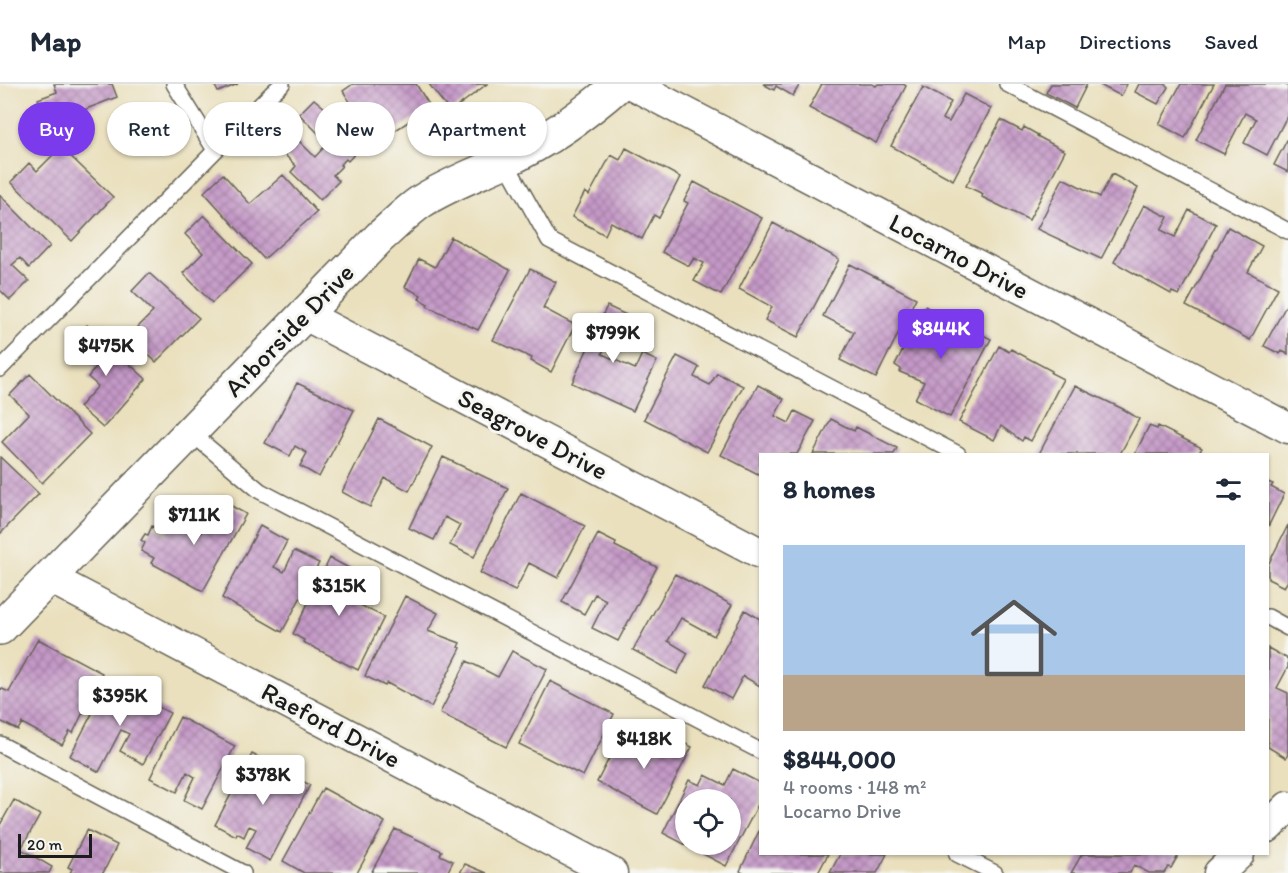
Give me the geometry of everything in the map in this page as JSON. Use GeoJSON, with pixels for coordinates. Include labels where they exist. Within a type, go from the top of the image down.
{"type":"FeatureCollection","features":[{"type":"Feature","properties":{"kind":"street","name":"Arborside Drive"},"geometry":{"type":"LineString","coordinates":[[0,628],[380,237],[421,202],[463,178],[505,161],[549,138],[589,110],[619,84]]}},
{"type":"Feature","properties":{"kind":"street","name":"Locarno Drive"},"geometry":{"type":"LineString","coordinates":[[630,84],[1288,428]]}},
{"type":"Feature","properties":{"kind":"street","name":"Seagrove Drive"},"geometry":{"type":"LineString","coordinates":[[305,315],[759,552]]}},
{"type":"Feature","properties":{"kind":"street","name":"Raeford Drive"},"geometry":{"type":"LineString","coordinates":[[50,578],[612,873]]}},
{"type":"Feature","properties":{"kind":"street"},"geometry":{"type":"LineString","coordinates":[[1219,873],[1238,855]]}},
{"type":"Feature","properties":{"kind":"lane"},"geometry":{"type":"LineString","coordinates":[[174,84],[203,131]]}},
{"type":"Feature","properties":{"kind":"lane"},"geometry":{"type":"LineString","coordinates":[[264,102],[282,84]]}},
{"type":"Feature","properties":{"kind":"lane"},"geometry":{"type":"LineString","coordinates":[[1007,84],[1288,231]]}},
{"type":"Feature","properties":{"kind":"lane"},"geometry":{"type":"LineString","coordinates":[[0,369],[209,156]]}},
{"type":"Feature","properties":{"kind":"lane"},"geometry":{"type":"LineString","coordinates":[[505,161],[549,240],[956,453]]}},
{"type":"Feature","properties":{"kind":"lane"},"geometry":{"type":"LineString","coordinates":[[190,432],[260,492],[759,751]]}},
{"type":"Feature","properties":{"kind":"lane"},"geometry":{"type":"LineString","coordinates":[[1269,618],[1288,628]]}},
{"type":"Feature","properties":{"kind":"lane"},"geometry":{"type":"LineString","coordinates":[[0,744],[243,873]]}},
{"type":"Feature","properties":{"kind":"lane"},"geometry":{"type":"LineString","coordinates":[[959,855],[994,873]]}},
{"type":"Feature","properties":{"kind":"building"},"geometry":{"type":"Polygon","coordinates":[[[54,84],[112,84],[117,97],[95,106],[95,102],[39,102],[38,99],[57,92],[54,84]]]}},
{"type":"Feature","properties":{"kind":"building"},"geometry":{"type":"Polygon","coordinates":[[[214,84],[238,84],[218,92],[214,84]]]}},
{"type":"Feature","properties":{"kind":"building"},"geometry":{"type":"Polygon","coordinates":[[[353,84],[416,84],[427,102],[407,102],[407,123],[395,130],[395,102],[350,102],[343,91],[353,84]]]}},
{"type":"Feature","properties":{"kind":"building"},"geometry":{"type":"Polygon","coordinates":[[[429,84],[487,84],[463,102],[442,102],[429,84]]]}},
{"type":"Feature","properties":{"kind":"building"},"geometry":{"type":"Polygon","coordinates":[[[763,84],[800,84],[793,96],[776,86],[774,90],[763,84]]]}},
{"type":"Feature","properties":{"kind":"building"},"geometry":{"type":"Polygon","coordinates":[[[822,84],[872,84],[876,86],[878,84],[903,84],[906,86],[876,143],[809,108],[822,84]]]}},
{"type":"Feature","properties":{"kind":"building"},"geometry":{"type":"Polygon","coordinates":[[[1051,84],[1087,84],[1075,108],[1046,93],[1051,84]]]}},
{"type":"Feature","properties":{"kind":"building"},"geometry":{"type":"Polygon","coordinates":[[[1098,84],[1127,84],[1121,96],[1098,84]]]}},
{"type":"Feature","properties":{"kind":"building"},"geometry":{"type":"Polygon","coordinates":[[[1139,84],[1165,84],[1168,87],[1158,104],[1135,92],[1139,84]]]}},
{"type":"Feature","properties":{"kind":"building"},"geometry":{"type":"Polygon","coordinates":[[[1181,84],[1214,84],[1185,138],[1159,124],[1181,84]]]}},
{"type":"Feature","properties":{"kind":"building"},"geometry":{"type":"Polygon","coordinates":[[[1225,84],[1284,84],[1288,86],[1288,114],[1267,155],[1244,143],[1256,119],[1245,113],[1224,154],[1196,140],[1225,84]]]}},
{"type":"Feature","properties":{"kind":"building"},"geometry":{"type":"Polygon","coordinates":[[[923,87],[951,102],[942,119],[949,122],[964,94],[991,108],[953,180],[891,146],[923,87]]]}},
{"type":"Feature","properties":{"kind":"building"},"geometry":{"type":"Polygon","coordinates":[[[314,99],[318,102],[315,102],[315,130],[303,118],[303,110],[314,99]]]}},
{"type":"Feature","properties":{"kind":"building"},"geometry":{"type":"Polygon","coordinates":[[[1001,120],[1022,131],[1024,127],[1065,151],[1029,220],[982,197],[983,194],[966,186],[1001,120]]]}},
{"type":"Feature","properties":{"kind":"building"},"geometry":{"type":"Polygon","coordinates":[[[1288,138],[1288,172],[1274,165],[1288,138]]]}},
{"type":"Feature","properties":{"kind":"building"},"geometry":{"type":"Polygon","coordinates":[[[303,145],[315,157],[353,156],[340,165],[342,166],[333,175],[339,181],[320,200],[291,172],[296,166],[286,156],[303,156],[303,145]]]}},
{"type":"Feature","properties":{"kind":"building"},"geometry":{"type":"Polygon","coordinates":[[[626,148],[680,177],[659,218],[654,215],[642,239],[611,222],[605,235],[572,217],[585,192],[589,195],[611,155],[620,160],[626,148]]]}},
{"type":"Feature","properties":{"kind":"building"},"geometry":{"type":"Polygon","coordinates":[[[52,156],[70,156],[113,197],[72,241],[11,182],[29,163],[37,171],[52,156]]]}},
{"type":"Feature","properties":{"kind":"building"},"geometry":{"type":"Polygon","coordinates":[[[223,174],[250,204],[283,175],[317,212],[264,259],[204,192],[223,174]]]}},
{"type":"Feature","properties":{"kind":"building"},"geometry":{"type":"Polygon","coordinates":[[[1112,174],[1138,188],[1101,259],[1037,229],[1063,178],[1100,197],[1112,174]]]}},
{"type":"Feature","properties":{"kind":"building"},"geometry":{"type":"Polygon","coordinates":[[[694,182],[762,218],[721,295],[694,281],[704,263],[694,258],[689,266],[662,252],[688,203],[684,201],[694,182]]]}},
{"type":"Feature","properties":{"kind":"building"},"geometry":{"type":"Polygon","coordinates":[[[0,195],[50,246],[29,268],[20,258],[12,265],[29,281],[10,300],[0,290],[0,195]]]}},
{"type":"Feature","properties":{"kind":"building"},"geometry":{"type":"Polygon","coordinates":[[[1144,205],[1168,217],[1161,230],[1175,237],[1189,210],[1216,224],[1179,295],[1172,292],[1171,294],[1114,262],[1144,205]]]}},
{"type":"Feature","properties":{"kind":"building"},"geometry":{"type":"Polygon","coordinates":[[[204,215],[252,264],[212,303],[183,273],[203,253],[185,234],[204,215]]]}},
{"type":"Feature","properties":{"kind":"building"},"geometry":{"type":"Polygon","coordinates":[[[773,223],[839,259],[798,337],[765,320],[772,307],[739,289],[773,223]]]}},
{"type":"Feature","properties":{"kind":"building"},"geometry":{"type":"Polygon","coordinates":[[[1228,227],[1262,246],[1248,272],[1278,288],[1250,340],[1186,306],[1228,227]]]}},
{"type":"Feature","properties":{"kind":"building"},"geometry":{"type":"Polygon","coordinates":[[[451,237],[510,270],[478,330],[427,306],[428,304],[419,299],[421,295],[405,287],[419,259],[435,267],[451,237]]]}},
{"type":"Feature","properties":{"kind":"building"},"geometry":{"type":"Polygon","coordinates":[[[850,264],[916,298],[876,378],[840,360],[854,332],[823,316],[850,264]]]}},
{"type":"Feature","properties":{"kind":"building"},"geometry":{"type":"Polygon","coordinates":[[[530,269],[556,282],[543,308],[575,325],[551,372],[531,361],[532,358],[493,340],[530,269]]]}},
{"type":"Feature","properties":{"kind":"building"},"geometry":{"type":"Polygon","coordinates":[[[149,273],[199,318],[156,362],[129,336],[153,312],[132,291],[149,273]]]}},
{"type":"Feature","properties":{"kind":"building"},"geometry":{"type":"Polygon","coordinates":[[[1288,302],[1288,354],[1282,351],[1280,354],[1264,346],[1288,302]]]}},
{"type":"Feature","properties":{"kind":"building"},"geometry":{"type":"Polygon","coordinates":[[[607,306],[635,319],[622,348],[608,341],[602,354],[635,369],[642,354],[657,361],[633,411],[572,383],[607,306]]]}},
{"type":"Feature","properties":{"kind":"building"},"geometry":{"type":"Polygon","coordinates":[[[925,306],[969,332],[971,329],[991,339],[950,417],[915,399],[924,382],[900,372],[901,369],[895,365],[925,306]]]}},
{"type":"Feature","properties":{"kind":"building"},"geometry":{"type":"Polygon","coordinates":[[[87,325],[146,379],[103,428],[79,407],[98,386],[88,377],[96,367],[70,344],[87,325]]]}},
{"type":"Feature","properties":{"kind":"building"},"geometry":{"type":"Polygon","coordinates":[[[999,346],[1009,352],[1011,349],[1063,379],[1031,441],[1024,437],[1022,441],[1001,426],[994,440],[959,422],[999,346]]]}},
{"type":"Feature","properties":{"kind":"building"},"geometry":{"type":"Polygon","coordinates":[[[677,356],[699,367],[694,377],[710,385],[717,373],[743,386],[707,452],[644,419],[677,356]]]}},
{"type":"Feature","properties":{"kind":"building"},"geometry":{"type":"Polygon","coordinates":[[[30,374],[90,434],[42,483],[2,442],[29,414],[10,395],[30,374]]]}},
{"type":"Feature","properties":{"kind":"building"},"geometry":{"type":"Polygon","coordinates":[[[297,383],[354,410],[319,477],[300,466],[307,453],[295,446],[290,456],[265,443],[297,383]]]}},
{"type":"Feature","properties":{"kind":"building"},"geometry":{"type":"Polygon","coordinates":[[[758,385],[784,399],[775,416],[789,423],[795,411],[815,421],[798,453],[759,453],[759,474],[721,455],[758,385]]]}},
{"type":"Feature","properties":{"kind":"building"},"geometry":{"type":"Polygon","coordinates":[[[1075,386],[1139,419],[1121,453],[1040,453],[1075,386]]]}},
{"type":"Feature","properties":{"kind":"building"},"geometry":{"type":"Polygon","coordinates":[[[379,419],[432,447],[409,491],[385,478],[370,507],[342,492],[379,419]]]}},
{"type":"Feature","properties":{"kind":"building"},"geometry":{"type":"Polygon","coordinates":[[[831,419],[854,431],[856,427],[897,448],[894,453],[814,453],[831,419]]]}},
{"type":"Feature","properties":{"kind":"building"},"geometry":{"type":"Polygon","coordinates":[[[1149,426],[1157,429],[1158,426],[1202,448],[1200,451],[1204,453],[1136,453],[1149,426]]]}},
{"type":"Feature","properties":{"kind":"building"},"geometry":{"type":"Polygon","coordinates":[[[0,457],[39,494],[0,534],[0,457]]]}},
{"type":"Feature","properties":{"kind":"building"},"geometry":{"type":"Polygon","coordinates":[[[443,457],[508,488],[474,557],[450,545],[460,525],[445,517],[434,540],[409,528],[443,457]]]}},
{"type":"Feature","properties":{"kind":"building"},"geometry":{"type":"Polygon","coordinates":[[[1269,482],[1273,484],[1271,487],[1284,494],[1269,525],[1269,482]]]}},
{"type":"Feature","properties":{"kind":"building"},"geometry":{"type":"Polygon","coordinates":[[[521,493],[585,526],[558,578],[529,563],[515,591],[480,573],[521,493]]]}},
{"type":"Feature","properties":{"kind":"building"},"geometry":{"type":"Polygon","coordinates":[[[219,499],[246,514],[203,591],[151,563],[154,558],[141,551],[145,543],[141,540],[145,534],[148,535],[152,526],[167,534],[174,520],[200,534],[219,499]]]}},
{"type":"Feature","properties":{"kind":"building"},"geometry":{"type":"Polygon","coordinates":[[[1288,525],[1288,581],[1284,587],[1269,580],[1269,563],[1288,525]]]}},
{"type":"Feature","properties":{"kind":"building"},"geometry":{"type":"Polygon","coordinates":[[[260,526],[287,541],[274,567],[284,572],[294,551],[319,563],[282,632],[222,598],[260,526]]]}},
{"type":"Feature","properties":{"kind":"building"},"geometry":{"type":"Polygon","coordinates":[[[598,534],[616,543],[615,546],[657,567],[618,641],[592,628],[606,600],[595,594],[584,614],[562,602],[598,534]]]}},
{"type":"Feature","properties":{"kind":"building"},"geometry":{"type":"Polygon","coordinates":[[[330,558],[366,577],[354,602],[384,617],[358,670],[303,642],[304,640],[293,634],[330,558]]]}},
{"type":"Feature","properties":{"kind":"building"},"geometry":{"type":"Polygon","coordinates":[[[675,574],[732,605],[714,636],[681,618],[668,641],[688,653],[677,674],[633,650],[675,574]]]}},
{"type":"Feature","properties":{"kind":"building"},"geometry":{"type":"Polygon","coordinates":[[[405,596],[438,613],[428,631],[460,643],[458,647],[461,648],[431,707],[387,683],[385,686],[365,676],[405,596]]]}},
{"type":"Feature","properties":{"kind":"building"},"geometry":{"type":"Polygon","coordinates":[[[745,610],[759,618],[759,685],[743,676],[731,699],[705,685],[745,610]]]}},
{"type":"Feature","properties":{"kind":"building"},"geometry":{"type":"Polygon","coordinates":[[[38,639],[102,673],[73,733],[70,731],[62,745],[22,723],[18,730],[0,721],[0,688],[9,692],[38,639]]]}},
{"type":"Feature","properties":{"kind":"building"},"geometry":{"type":"Polygon","coordinates":[[[1269,649],[1288,659],[1288,667],[1277,688],[1288,693],[1288,754],[1286,758],[1269,748],[1269,649]]]}},
{"type":"Feature","properties":{"kind":"building"},"geometry":{"type":"Polygon","coordinates":[[[512,651],[547,669],[506,747],[440,713],[467,661],[498,677],[512,651]]]}},
{"type":"Feature","properties":{"kind":"building"},"geometry":{"type":"Polygon","coordinates":[[[109,681],[170,713],[143,764],[120,751],[129,734],[121,730],[99,772],[70,756],[109,681]]]}},
{"type":"Feature","properties":{"kind":"building"},"geometry":{"type":"Polygon","coordinates":[[[550,681],[614,714],[583,776],[519,744],[550,681]]]}},
{"type":"Feature","properties":{"kind":"building"},"geometry":{"type":"Polygon","coordinates":[[[180,717],[235,746],[202,809],[184,800],[195,777],[187,772],[177,792],[150,778],[180,717]]]}},
{"type":"Feature","properties":{"kind":"building"},"geometry":{"type":"Polygon","coordinates":[[[622,733],[657,752],[667,734],[692,747],[657,814],[597,782],[622,733]]]}},
{"type":"Feature","properties":{"kind":"building"},"geometry":{"type":"Polygon","coordinates":[[[252,754],[310,785],[270,861],[246,848],[256,829],[249,826],[244,837],[237,833],[236,836],[215,825],[252,754]]]}},
{"type":"Feature","properties":{"kind":"building"},"geometry":{"type":"Polygon","coordinates":[[[733,769],[759,782],[759,803],[741,837],[741,789],[685,789],[689,780],[700,785],[705,775],[725,785],[733,769]]]}},
{"type":"Feature","properties":{"kind":"building"},"geometry":{"type":"Polygon","coordinates":[[[323,788],[385,822],[357,873],[304,873],[283,861],[323,788]]]}},
{"type":"Feature","properties":{"kind":"building"},"geometry":{"type":"Polygon","coordinates":[[[14,800],[40,815],[21,849],[52,867],[49,873],[0,873],[0,825],[14,800]]]}},
{"type":"Feature","properties":{"kind":"building"},"geometry":{"type":"Polygon","coordinates":[[[675,809],[675,839],[663,833],[675,809]]]}},
{"type":"Feature","properties":{"kind":"building"},"geometry":{"type":"Polygon","coordinates":[[[395,829],[442,851],[440,855],[453,861],[447,873],[371,873],[395,829]]]}},
{"type":"Feature","properties":{"kind":"building"},"geometry":{"type":"Polygon","coordinates":[[[87,830],[117,845],[103,873],[70,873],[72,869],[68,867],[87,830]]]}},
{"type":"Feature","properties":{"kind":"building"},"geometry":{"type":"Polygon","coordinates":[[[759,831],[759,855],[827,855],[818,873],[743,873],[740,871],[759,831]]]}},
{"type":"Feature","properties":{"kind":"building"},"geometry":{"type":"Polygon","coordinates":[[[705,855],[732,855],[726,866],[705,855]]]}},
{"type":"Feature","properties":{"kind":"building"},"geometry":{"type":"Polygon","coordinates":[[[839,855],[886,855],[877,873],[830,873],[839,855]]]}},
{"type":"Feature","properties":{"kind":"building"},"geometry":{"type":"Polygon","coordinates":[[[1081,855],[1178,855],[1171,868],[1168,867],[1164,873],[1149,873],[1134,865],[1130,873],[1071,873],[1081,855]]]}},
{"type":"Feature","properties":{"kind":"building"},"geometry":{"type":"Polygon","coordinates":[[[465,864],[487,873],[460,873],[465,864]]]}}]}
